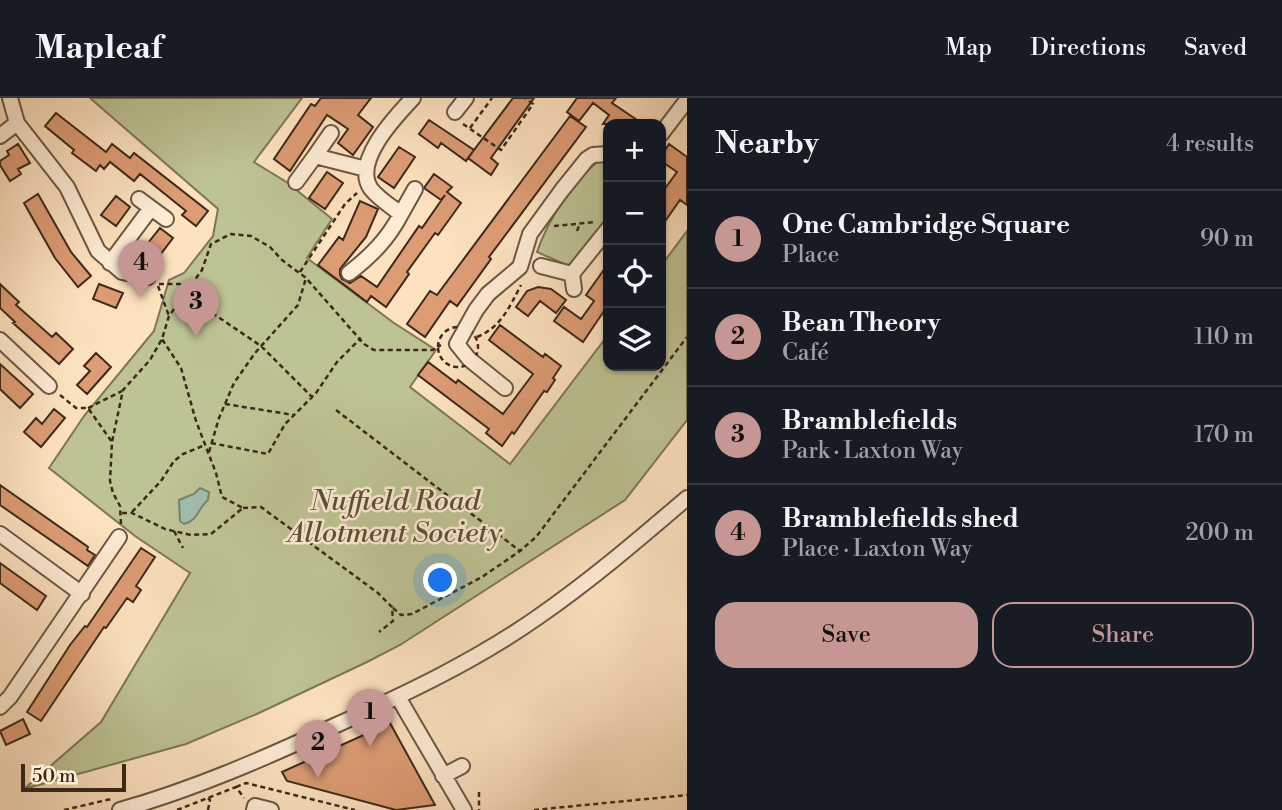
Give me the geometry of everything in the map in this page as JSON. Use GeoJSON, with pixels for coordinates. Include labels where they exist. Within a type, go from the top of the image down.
{"type":"FeatureCollection","features":[{"type":"Feature","properties":{"kind":"street"},"geometry":{"type":"LineString","coordinates":[[10,98],[17,123],[68,187],[98,251],[122,272],[148,277]]}},
{"type":"Feature","properties":{"kind":"street"},"geometry":{"type":"LineString","coordinates":[[401,214],[369,185],[366,169],[373,149],[412,98]]}},
{"type":"Feature","properties":{"kind":"street"},"geometry":{"type":"LineString","coordinates":[[458,117],[466,98]]}},
{"type":"Feature","properties":{"kind":"street"},"geometry":{"type":"LineString","coordinates":[[666,127],[687,100]]}},
{"type":"Feature","properties":{"kind":"street"},"geometry":{"type":"LineString","coordinates":[[0,136],[17,123]]}},
{"type":"Feature","properties":{"kind":"street"},"geometry":{"type":"LineString","coordinates":[[296,182],[331,133]]}},
{"type":"Feature","properties":{"kind":"street"},"geometry":{"type":"LineString","coordinates":[[457,344],[488,294],[520,267],[530,234],[541,218],[587,159],[603,153]]}},
{"type":"Feature","properties":{"kind":"street"},"geometry":{"type":"LineString","coordinates":[[315,156],[366,169]]}},
{"type":"Feature","properties":{"kind":"street"},"geometry":{"type":"LineString","coordinates":[[349,273],[381,246],[392,232],[415,189]]}},
{"type":"Feature","properties":{"kind":"street"},"geometry":{"type":"LineString","coordinates":[[110,263],[145,203],[166,219]]}},
{"type":"Feature","properties":{"kind":"street"},"geometry":{"type":"LineString","coordinates":[[541,266],[573,282],[603,231]]}},
{"type":"Feature","properties":{"kind":"street"},"geometry":{"type":"LineString","coordinates":[[0,340],[49,387]]}},
{"type":"Feature","properties":{"kind":"street"},"geometry":{"type":"LineString","coordinates":[[441,345],[457,344]]}},
{"type":"Feature","properties":{"kind":"street"},"geometry":{"type":"LineString","coordinates":[[457,344],[469,359],[505,388]]}},
{"type":"Feature","properties":{"kind":"street"},"geometry":{"type":"LineString","coordinates":[[117,804],[173,795],[211,780],[398,697],[461,665],[537,618],[602,571],[687,498]]}},
{"type":"Feature","properties":{"kind":"street"},"geometry":{"type":"LineString","coordinates":[[0,534],[82,594]]}},
{"type":"Feature","properties":{"kind":"street"},"geometry":{"type":"LineString","coordinates":[[0,707],[82,594],[119,537]]}},
{"type":"Feature","properties":{"kind":"street"},"geometry":{"type":"LineString","coordinates":[[398,697],[464,810]]}},
{"type":"Feature","properties":{"kind":"street"},"geometry":{"type":"LineString","coordinates":[[443,776],[462,766]]}},
{"type":"Feature","properties":{"kind":"street"},"geometry":{"type":"LineString","coordinates":[[255,808],[271,810]]}},
{"type":"Feature","properties":{"kind":"path"},"geometry":{"type":"LineString","coordinates":[[470,128],[492,98]]}},
{"type":"Feature","properties":{"kind":"path"},"geometry":{"type":"LineString","coordinates":[[458,117],[501,150],[533,104],[525,98]]}},
{"type":"Feature","properties":{"kind":"path"},"geometry":{"type":"LineString","coordinates":[[300,272],[345,204],[369,185]]}},
{"type":"Feature","properties":{"kind":"path"},"geometry":{"type":"LineString","coordinates":[[541,218],[550,227],[580,223],[603,224]]}},
{"type":"Feature","properties":{"kind":"path"},"geometry":{"type":"LineString","coordinates":[[577,231],[580,223]]}},
{"type":"Feature","properties":{"kind":"path"},"geometry":{"type":"LineString","coordinates":[[49,387],[76,408],[88,408],[124,390],[150,360],[162,339],[169,316],[202,270],[211,244],[231,234],[251,236],[270,247],[306,278],[364,344],[373,350],[433,349],[441,345]]}},
{"type":"Feature","properties":{"kind":"path"},"geometry":{"type":"LineString","coordinates":[[476,338],[497,326],[506,315],[522,284],[541,266]]}},
{"type":"Feature","properties":{"kind":"path"},"geometry":{"type":"LineString","coordinates":[[209,452],[234,383],[261,346],[298,305],[306,278]]}},
{"type":"Feature","properties":{"kind":"path"},"geometry":{"type":"LineString","coordinates":[[169,316],[156,284],[192,284]]}},
{"type":"Feature","properties":{"kind":"path"},"geometry":{"type":"LineString","coordinates":[[184,294],[261,346],[312,397]]}},
{"type":"Feature","properties":{"kind":"path"},"geometry":{"type":"LineString","coordinates":[[162,339],[181,368],[222,497],[243,508],[261,507],[378,593],[401,614],[411,614],[482,577],[536,537],[687,337]]}},
{"type":"Feature","properties":{"kind":"path"},"geometry":{"type":"LineString","coordinates":[[211,443],[268,454],[285,424],[312,397],[337,362],[361,338]]}},
{"type":"Feature","properties":{"kind":"path"},"geometry":{"type":"LineString","coordinates":[[119,537],[122,513],[110,481],[112,442],[124,390]]}},
{"type":"Feature","properties":{"kind":"path"},"geometry":{"type":"LineString","coordinates":[[225,404],[294,415]]}},
{"type":"Feature","properties":{"kind":"path"},"geometry":{"type":"LineString","coordinates":[[88,408],[112,442]]}},
{"type":"Feature","properties":{"kind":"path"},"geometry":{"type":"LineString","coordinates":[[336,410],[520,551]]}},
{"type":"Feature","properties":{"kind":"path"},"geometry":{"type":"LineString","coordinates":[[132,513],[161,481],[174,461],[205,445]]}},
{"type":"Feature","properties":{"kind":"path"},"geometry":{"type":"LineString","coordinates":[[122,513],[132,513],[174,531],[191,535],[211,534],[243,508]]}},
{"type":"Feature","properties":{"kind":"path"},"geometry":{"type":"LineString","coordinates":[[174,531],[183,548]]}},
{"type":"Feature","properties":{"kind":"path"},"geometry":{"type":"LineString","coordinates":[[379,632],[393,621],[392,607]]}},
{"type":"Feature","properties":{"kind":"path"},"geometry":{"type":"LineString","coordinates":[[177,810],[246,783],[355,810]]}},
{"type":"Feature","properties":{"kind":"path"},"geometry":{"type":"LineString","coordinates":[[236,786],[255,808]]}},
{"type":"Feature","properties":{"kind":"path"},"geometry":{"type":"LineString","coordinates":[[479,792],[480,810]]}},
{"type":"Feature","properties":{"kind":"path"},"geometry":{"type":"LineString","coordinates":[[534,810],[687,795]]}},
{"type":"Feature","properties":{"kind":"path"},"geometry":{"type":"LineString","coordinates":[[208,798],[208,810]]}},
{"type":"Feature","properties":{"kind":"path"},"geometry":{"type":"LineString","coordinates":[[64,810],[117,804]]}},
{"type":"Feature","properties":{"kind":"green space","name":"Nuffield Road Allotment Society"},"geometry":{"type":"Polygon","coordinates":[[[90,98],[302,98],[254,162],[288,183],[332,219],[307,258],[394,323],[436,350],[410,387],[510,464],[603,342],[603,371],[666,371],[666,259],[687,231],[687,420],[625,500],[400,645],[259,713],[186,744],[24,789],[101,722],[190,573],[135,536],[49,468],[84,416],[154,331],[169,280],[184,273],[213,236],[218,209],[90,98]]]}},
{"type":"Feature","properties":{"kind":"green space"},"geometry":{"type":"Polygon","coordinates":[[[599,160],[603,160],[603,229],[571,267],[537,252],[562,202],[599,160]]]}},
{"type":"Feature","properties":{"kind":"shaded area"},"geometry":{"type":"Polygon","coordinates":[[[200,488],[209,492],[208,500],[193,520],[184,524],[180,521],[179,500],[194,494],[200,488]]]}},
{"type":"Feature","properties":{"kind":"building"},"geometry":{"type":"Polygon","coordinates":[[[321,98],[371,98],[358,115],[373,127],[353,155],[338,143],[348,129],[327,115],[290,171],[274,159],[311,104],[315,106],[321,98]]]}},
{"type":"Feature","properties":{"kind":"building"},"geometry":{"type":"Polygon","coordinates":[[[513,98],[534,98],[491,158],[498,164],[491,175],[468,158],[513,98]]]}},
{"type":"Feature","properties":{"kind":"building"},"geometry":{"type":"Polygon","coordinates":[[[577,98],[616,98],[612,103],[636,119],[606,119],[609,115],[593,103],[579,121],[567,112],[577,98]]]}},
{"type":"Feature","properties":{"kind":"building"},"geometry":{"type":"Polygon","coordinates":[[[56,113],[106,152],[112,144],[130,158],[134,153],[208,211],[196,226],[182,215],[186,211],[140,174],[134,181],[110,162],[104,169],[100,165],[96,171],[72,153],[74,150],[45,126],[56,113]]]}},
{"type":"Feature","properties":{"kind":"building"},"geometry":{"type":"Polygon","coordinates":[[[570,116],[586,127],[489,257],[491,259],[457,306],[450,301],[425,337],[407,324],[430,291],[437,295],[570,116]]]}},
{"type":"Feature","properties":{"kind":"building"},"geometry":{"type":"Polygon","coordinates":[[[429,120],[474,150],[466,161],[441,143],[438,148],[419,134],[429,120]]]}},
{"type":"Feature","properties":{"kind":"building"},"geometry":{"type":"Polygon","coordinates":[[[18,144],[30,163],[18,169],[21,174],[10,181],[0,161],[9,155],[7,151],[18,144]]]}},
{"type":"Feature","properties":{"kind":"building"},"geometry":{"type":"Polygon","coordinates":[[[669,144],[687,157],[687,205],[680,200],[666,220],[666,187],[677,172],[666,164],[666,149],[669,144]]]}},
{"type":"Feature","properties":{"kind":"building"},"geometry":{"type":"Polygon","coordinates":[[[399,147],[415,157],[394,188],[378,177],[399,147]]]}},
{"type":"Feature","properties":{"kind":"building"},"geometry":{"type":"Polygon","coordinates":[[[327,172],[343,183],[325,209],[309,198],[327,172]]]}},
{"type":"Feature","properties":{"kind":"building"},"geometry":{"type":"Polygon","coordinates":[[[434,174],[452,187],[447,192],[461,203],[438,235],[435,233],[386,307],[371,296],[367,302],[318,265],[339,237],[343,240],[360,201],[378,209],[366,237],[340,269],[340,275],[350,283],[361,276],[377,287],[419,226],[422,228],[445,195],[441,200],[424,188],[434,174]]]}},
{"type":"Feature","properties":{"kind":"building"},"geometry":{"type":"Polygon","coordinates":[[[38,194],[71,252],[91,276],[78,287],[55,258],[24,203],[38,194]]]}},
{"type":"Feature","properties":{"kind":"building"},"geometry":{"type":"Polygon","coordinates":[[[116,196],[130,207],[116,226],[101,215],[116,196]]]}},
{"type":"Feature","properties":{"kind":"building"},"geometry":{"type":"Polygon","coordinates":[[[160,228],[173,238],[157,259],[144,248],[160,228]]]}},
{"type":"Feature","properties":{"kind":"building"},"geometry":{"type":"Polygon","coordinates":[[[603,271],[603,312],[583,342],[554,321],[564,307],[581,319],[594,301],[586,295],[603,271]]]}},
{"type":"Feature","properties":{"kind":"building"},"geometry":{"type":"Polygon","coordinates":[[[0,284],[19,302],[16,305],[52,337],[56,333],[73,349],[59,364],[0,308],[0,284]]]}},
{"type":"Feature","properties":{"kind":"building"},"geometry":{"type":"Polygon","coordinates":[[[99,284],[123,293],[116,308],[93,299],[99,284]]]}},
{"type":"Feature","properties":{"kind":"building"},"geometry":{"type":"Polygon","coordinates":[[[538,287],[551,289],[566,300],[556,313],[540,301],[528,316],[516,307],[527,291],[538,287]]]}},
{"type":"Feature","properties":{"kind":"building"},"geometry":{"type":"Polygon","coordinates":[[[500,325],[543,357],[545,354],[561,366],[547,392],[544,391],[514,434],[512,432],[502,446],[486,433],[489,429],[418,375],[428,362],[456,383],[458,380],[503,414],[533,374],[489,340],[500,325]]]}},
{"type":"Feature","properties":{"kind":"building"},"geometry":{"type":"Polygon","coordinates":[[[96,353],[111,367],[87,394],[77,385],[90,371],[84,366],[96,353]]]}},
{"type":"Feature","properties":{"kind":"building"},"geometry":{"type":"Polygon","coordinates":[[[0,364],[33,394],[20,408],[0,389],[0,364]]]}},
{"type":"Feature","properties":{"kind":"building"},"geometry":{"type":"Polygon","coordinates":[[[54,409],[65,418],[41,447],[24,432],[36,418],[42,424],[54,409]]]}},
{"type":"Feature","properties":{"kind":"building"},"geometry":{"type":"Polygon","coordinates":[[[0,485],[88,547],[87,550],[95,555],[88,566],[0,505],[0,485]]]}},
{"type":"Feature","properties":{"kind":"building"},"geometry":{"type":"Polygon","coordinates":[[[141,548],[155,557],[136,586],[141,590],[133,602],[127,598],[106,628],[104,627],[41,721],[27,712],[70,645],[85,626],[87,627],[141,548]]]}},
{"type":"Feature","properties":{"kind":"building"},"geometry":{"type":"Polygon","coordinates":[[[0,563],[46,596],[37,610],[0,583],[0,563]]]}},
{"type":"Feature","properties":{"kind":"building"},"geometry":{"type":"Polygon","coordinates":[[[23,719],[30,734],[6,745],[0,731],[23,719]]]}},
{"type":"Feature","properties":{"kind":"building"},"geometry":{"type":"Polygon","coordinates":[[[390,723],[435,805],[396,810],[287,781],[282,772],[390,723]]]}},
{"type":"Feature","properties":{"kind":"place","name":"Bramblefields shed"},"geometry":{"type":"Point","coordinates":[141,298]}},
{"type":"Feature","properties":{"kind":"place","name":"Bramblefields"},"geometry":{"type":"Point","coordinates":[196,337]}},
{"type":"Feature","properties":{"kind":"place","name":"One Cambridge Square"},"geometry":{"type":"Point","coordinates":[370,747]}},
{"type":"Feature","properties":{"kind":"place","name":"Bean Theory"},"geometry":{"type":"Point","coordinates":[318,778]}}]}
